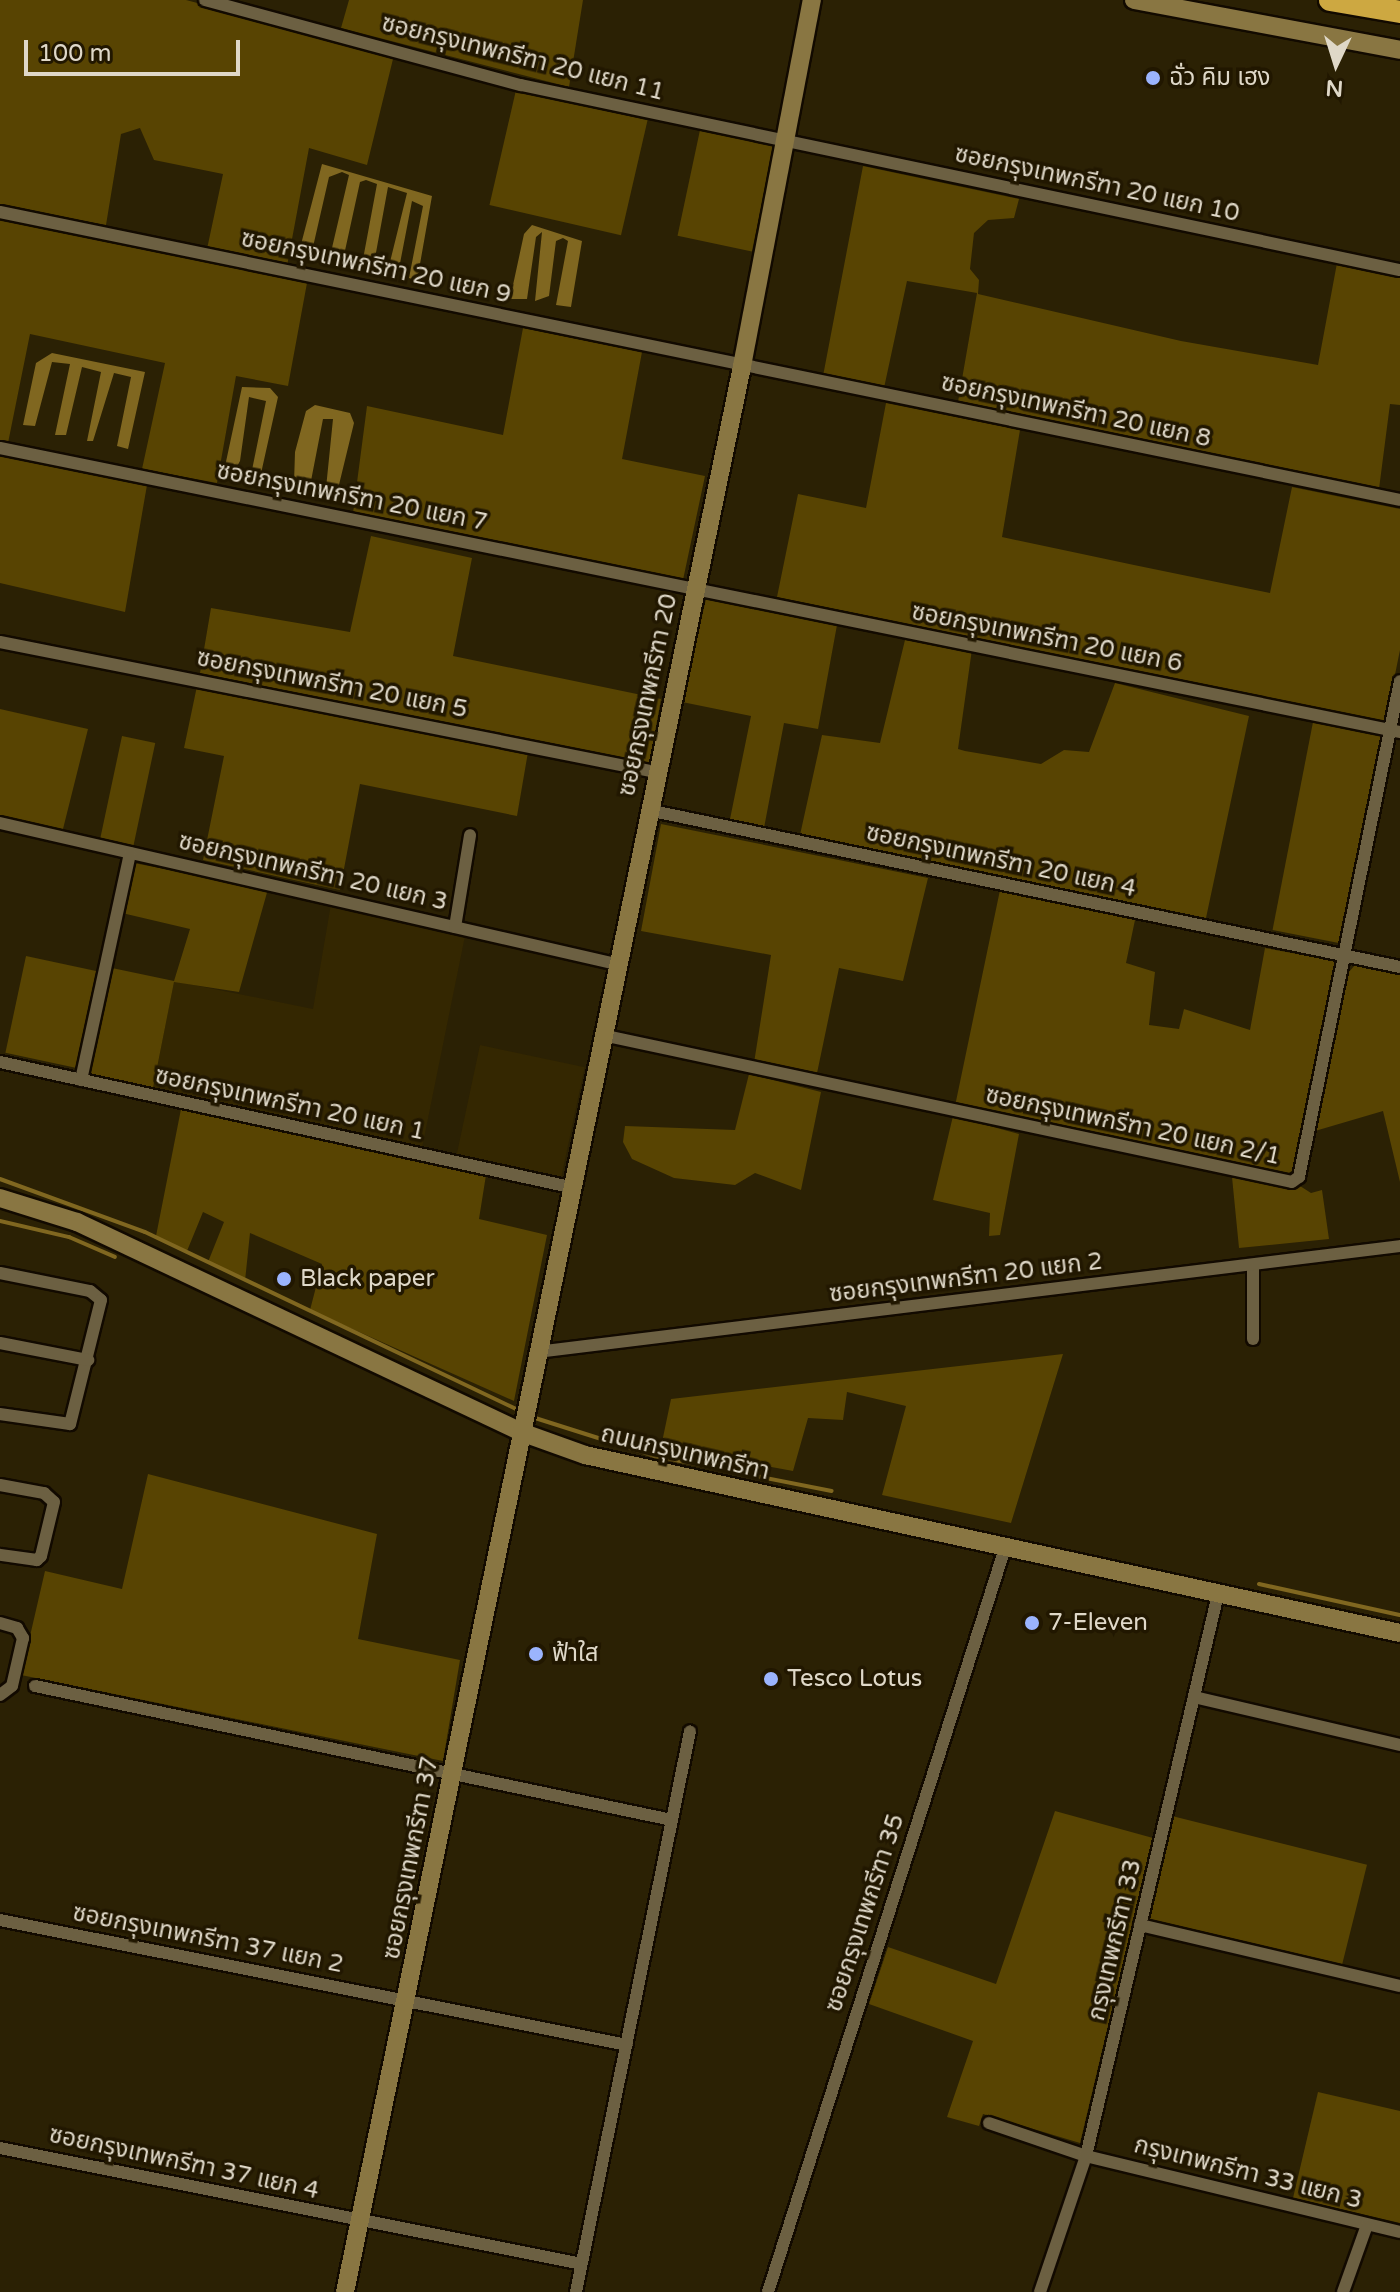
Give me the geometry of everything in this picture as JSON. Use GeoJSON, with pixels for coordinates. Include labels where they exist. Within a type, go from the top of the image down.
{"type":"FeatureCollection","features":[{"type":"Feature","properties":{"kind":"highway"},"geometry":{"type":"LineString","coordinates":[[1330,0],[1400,12]]}},
{"type":"Feature","properties":{"kind":"street","name":"ซอยกรุงเทพกรีฑา 20 แยก 11"},"geometry":{"type":"LineString","coordinates":[[205,0],[521,85],[785,141]]}},
{"type":"Feature","properties":{"kind":"street","name":"ซอยกรุงเทพกรีฑา 20"},"geometry":{"type":"LineString","coordinates":[[528,1400],[742,366],[812,0]]}},
{"type":"Feature","properties":{"kind":"street"},"geometry":{"type":"LineString","coordinates":[[1134,0],[1400,50]]}},
{"type":"Feature","properties":{"kind":"street","name":"ซอยกรุงเทพกรีฑา 20 แยก 10"},"geometry":{"type":"LineString","coordinates":[[785,141],[1400,270]]}},
{"type":"Feature","properties":{"kind":"street","name":"ซอยกรุงเทพกรีฑา 20 แยก 9"},"geometry":{"type":"LineString","coordinates":[[0,212],[742,366]]}},
{"type":"Feature","properties":{"kind":"street","name":"ซอยกรุงเทพกรีฑา 20 แยก 8"},"geometry":{"type":"LineString","coordinates":[[742,366],[1400,500]]}},
{"type":"Feature","properties":{"kind":"street","name":"ซอยกรุงเทพกรีฑา 20 แยก 7"},"geometry":{"type":"LineString","coordinates":[[0,448],[696,589]]}},
{"type":"Feature","properties":{"kind":"street","name":"ซอยกรุงเทพกรีฑา 20 แยก 6"},"geometry":{"type":"LineString","coordinates":[[696,589],[1395,731]]}},
{"type":"Feature","properties":{"kind":"street","name":"ซอยกรุงเทพกรีฑา 20 แยก 5"},"geometry":{"type":"LineString","coordinates":[[0,642],[656,772]]}},
{"type":"Feature","properties":{"kind":"street","name":"ซอยกรุงเทพกรีฑา 20 แยก 2/1"},"geometry":{"type":"LineString","coordinates":[[602,1035],[1292,1182],[1299,1177],[1395,731],[1400,681]]}},
{"type":"Feature","properties":{"kind":"street","name":"ซอยกรุงเทพกรีฑา 20 แยก 4"},"geometry":{"type":"LineString","coordinates":[[648,810],[1400,967]]}},
{"type":"Feature","properties":{"kind":"street","name":"ซอยกรุงเทพกรีฑา 20 แยก 3"},"geometry":{"type":"LineString","coordinates":[[0,823],[616,964]]}},
{"type":"Feature","properties":{"kind":"street"},"geometry":{"type":"LineString","coordinates":[[455,927],[470,835]]}},
{"type":"Feature","properties":{"kind":"street"},"geometry":{"type":"LineString","coordinates":[[81,1080],[130,853]]}},
{"type":"Feature","properties":{"kind":"street","name":"ซอยกรุงเทพกรีฑา 20 แยก 1"},"geometry":{"type":"LineString","coordinates":[[0,1062],[570,1187]]}},
{"type":"Feature","properties":{"kind":"street","name":"ถนนกรุงเทพกรีฑา"},"geometry":{"type":"LineString","coordinates":[[0,1198],[112,1238],[522,1426],[616,1464],[1400,1633]]}},
{"type":"Feature","properties":{"kind":"street","name":"ซอยกรุงเทพกรีฑา 20 แยก 2"},"geometry":{"type":"LineString","coordinates":[[537,1352],[1400,1246]]}},
{"type":"Feature","properties":{"kind":"street"},"geometry":{"type":"LineString","coordinates":[[1253,1265],[1253,1339]]}},
{"type":"Feature","properties":{"kind":"street"},"geometry":{"type":"LineString","coordinates":[[0,1273],[98,1294],[100,1310],[70,1424],[0,1414]]}},
{"type":"Feature","properties":{"kind":"street"},"geometry":{"type":"LineString","coordinates":[[0,1343],[88,1360]]}},
{"type":"Feature","properties":{"kind":"street","name":"ซอยกรุงเทพกรีฑา 37"},"geometry":{"type":"LineString","coordinates":[[345,2292],[528,1400]]}},
{"type":"Feature","properties":{"kind":"street"},"geometry":{"type":"LineString","coordinates":[[0,1485],[44,1493],[54,1502],[41,1556],[37,1560],[0,1555]]}},
{"type":"Feature","properties":{"kind":"street","name":"ซอยกรุงเทพกรีฑา 35"},"geometry":{"type":"LineString","coordinates":[[768,2292],[1005,1548]]}},
{"type":"Feature","properties":{"kind":"street","name":"กรุงเทพกรีฑา 33"},"geometry":{"type":"LineString","coordinates":[[1040,2292],[1086,2156],[1218,1594]]}},
{"type":"Feature","properties":{"kind":"street"},"geometry":{"type":"LineString","coordinates":[[0,1623],[17,1628],[23,1638],[12,1686],[0,1695]]}},
{"type":"Feature","properties":{"kind":"street"},"geometry":{"type":"LineString","coordinates":[[35,1686],[453,1771],[672,1820]]}},
{"type":"Feature","properties":{"kind":"street"},"geometry":{"type":"LineString","coordinates":[[1194,1697],[1400,1745]]}},
{"type":"Feature","properties":{"kind":"street"},"geometry":{"type":"LineString","coordinates":[[576,2292],[690,1731]]}},
{"type":"Feature","properties":{"kind":"street","name":"ซอยกรุงเทพกรีฑา 37 แยก 2"},"geometry":{"type":"LineString","coordinates":[[0,1920],[627,2045]]}},
{"type":"Feature","properties":{"kind":"street"},"geometry":{"type":"LineString","coordinates":[[1140,1925],[1400,1986]]}},
{"type":"Feature","properties":{"kind":"street","name":"กรุงเทพกรีฑา 33 แยก 3"},"geometry":{"type":"LineString","coordinates":[[989,2123],[1086,2156],[1400,2232]]}},
{"type":"Feature","properties":{"kind":"street","name":"ซอยกรุงเทพกรีฑา 37 แยก 4"},"geometry":{"type":"LineString","coordinates":[[0,2148],[582,2264]]}},
{"type":"Feature","properties":{"kind":"street"},"geometry":{"type":"LineString","coordinates":[[1343,2292],[1367,2225]]}},
{"type":"Feature","properties":{"kind":"shaded area"},"geometry":{"type":"Polygon","coordinates":[[[0,0],[186,0],[394,55],[367,165],[309,148],[287,266],[207,249],[223,174],[154,160],[140,128],[121,134],[106,225],[0,206],[0,0]]]}},
{"type":"Feature","properties":{"kind":"shaded area"},"geometry":{"type":"Polygon","coordinates":[[[349,0],[583,0],[569,87],[341,28],[349,0]]]}},
{"type":"Feature","properties":{"kind":"shaded area"},"geometry":{"type":"Polygon","coordinates":[[[516,90],[648,120],[621,235],[489,205],[516,90]]]}},
{"type":"Feature","properties":{"kind":"shaded area"},"geometry":{"type":"Polygon","coordinates":[[[700,130],[774,146],[752,251],[678,236],[700,130]]]}},
{"type":"Feature","properties":{"kind":"shaded area"},"geometry":{"type":"Polygon","coordinates":[[[322,164],[432,196],[417,281],[409,278],[423,206],[412,201],[397,279],[391,279],[390,262],[407,193],[388,187],[373,269],[361,270],[377,184],[366,180],[360,182],[341,269],[328,265],[349,175],[342,172],[329,177],[310,260],[302,259],[299,252],[322,164]]]}},
{"type":"Feature","properties":{"kind":"shaded area"},"geometry":{"type":"Polygon","coordinates":[[[863,166],[1019,199],[1014,218],[988,220],[974,233],[970,269],[979,280],[978,294],[1181,341],[1318,365],[1337,263],[1400,278],[1400,405],[1390,404],[1379,489],[958,402],[977,293],[907,281],[884,388],[823,376],[863,166]]]}},
{"type":"Feature","properties":{"kind":"shaded area"},"geometry":{"type":"Polygon","coordinates":[[[0,218],[307,283],[288,386],[236,376],[217,483],[142,469],[165,363],[30,334],[8,443],[0,441],[0,218]]]}},
{"type":"Feature","properties":{"kind":"shaded area"},"geometry":{"type":"Polygon","coordinates":[[[532,225],[582,241],[571,307],[556,305],[568,241],[563,238],[556,241],[549,296],[535,301],[542,232],[536,237],[527,299],[510,299],[524,234],[532,225]]]}},
{"type":"Feature","properties":{"kind":"shaded area"},"geometry":{"type":"Polygon","coordinates":[[[523,328],[642,352],[622,459],[705,476],[683,580],[353,513],[367,406],[503,435],[523,328]]]}},
{"type":"Feature","properties":{"kind":"shaded area"},"geometry":{"type":"Polygon","coordinates":[[[52,353],[145,372],[128,449],[117,446],[131,377],[114,373],[93,441],[87,441],[101,372],[82,367],[66,435],[55,435],[70,364],[52,362],[35,426],[23,425],[36,363],[52,353]]]}},
{"type":"Feature","properties":{"kind":"shaded area"},"geometry":{"type":"Polygon","coordinates":[[[242,387],[270,388],[278,397],[260,478],[252,470],[266,401],[249,397],[240,461],[235,470],[224,471],[242,387]]]}},
{"type":"Feature","properties":{"kind":"shaded area"},"geometry":{"type":"Polygon","coordinates":[[[886,403],[1020,430],[1002,537],[1134,565],[1270,593],[1292,487],[1400,509],[1400,650],[1385,724],[777,597],[798,494],[866,508],[886,403]]]}},
{"type":"Feature","properties":{"kind":"shaded area"},"geometry":{"type":"Polygon","coordinates":[[[315,405],[350,413],[354,423],[337,493],[326,488],[333,419],[323,419],[310,486],[294,483],[295,452],[306,411],[315,405]]]}},
{"type":"Feature","properties":{"kind":"shaded area"},"geometry":{"type":"Polygon","coordinates":[[[0,454],[147,485],[125,612],[0,583],[0,454]]]}},
{"type":"Feature","properties":{"kind":"shaded area"},"geometry":{"type":"Polygon","coordinates":[[[371,536],[472,558],[453,656],[661,699],[649,765],[200,673],[211,608],[350,632],[371,536]]]}},
{"type":"Feature","properties":{"kind":"shaded area"},"geometry":{"type":"Polygon","coordinates":[[[706,599],[837,625],[818,729],[784,723],[764,828],[730,819],[751,716],[682,702],[706,599]]]}},
{"type":"Feature","properties":{"kind":"shaded area"},"geometry":{"type":"Polygon","coordinates":[[[905,640],[972,649],[958,749],[965,751],[1041,764],[1064,750],[1089,752],[1115,683],[1249,716],[1206,918],[800,835],[822,735],[880,743],[905,640]]]}},
{"type":"Feature","properties":{"kind":"shaded area"},"geometry":{"type":"Polygon","coordinates":[[[197,686],[528,752],[517,816],[360,784],[340,890],[203,860],[224,756],[184,748],[197,686]]]}},
{"type":"Feature","properties":{"kind":"shaded area"},"geometry":{"type":"Polygon","coordinates":[[[0,709],[88,729],[62,833],[0,819],[0,709]]]}},
{"type":"Feature","properties":{"kind":"shaded area"},"geometry":{"type":"Polygon","coordinates":[[[1313,722],[1382,735],[1341,943],[1273,930],[1313,722]]]}},
{"type":"Feature","properties":{"kind":"shaded area"},"geometry":{"type":"Polygon","coordinates":[[[122,736],[155,743],[133,848],[100,841],[122,736]]]}},
{"type":"Feature","properties":{"kind":"shaded area"},"geometry":{"type":"Polygon","coordinates":[[[661,824],[928,878],[903,981],[839,968],[816,1078],[754,1063],[771,955],[641,931],[661,824]]]}},
{"type":"Feature","properties":{"kind":"shaded area"},"geometry":{"type":"Polygon","coordinates":[[[134,863],[268,889],[239,992],[174,982],[153,1088],[87,1073],[112,968],[174,981],[190,929],[122,913],[134,863]]]}},
{"type":"Feature","properties":{"kind":"shaded area"},"geometry":{"type":"Polygon","coordinates":[[[1000,890],[1135,920],[1126,963],[1155,972],[1149,1025],[1179,1029],[1184,1009],[1250,1030],[1265,948],[1337,961],[1294,1170],[1283,1176],[955,1106],[1000,890]]]}},
{"type":"Feature","properties":{"kind":"shaded area"},"geometry":{"type":"Polygon","coordinates":[[[331,904],[465,936],[422,1148],[153,1088],[174,981],[313,1009],[331,904]]]}},
{"type":"Feature","properties":{"kind":"shaded area"},"geometry":{"type":"Polygon","coordinates":[[[26,956],[98,971],[78,1068],[5,1053],[26,956]]]}},
{"type":"Feature","properties":{"kind":"shaded area"},"geometry":{"type":"Polygon","coordinates":[[[1356,964],[1400,973],[1400,1182],[1383,1111],[1315,1131],[1347,974],[1356,964]]]}},
{"type":"Feature","properties":{"kind":"shaded area"},"geometry":{"type":"Polygon","coordinates":[[[480,1045],[585,1067],[561,1177],[457,1155],[480,1045]]]}},
{"type":"Feature","properties":{"kind":"shaded area"},"geometry":{"type":"Polygon","coordinates":[[[749,1074],[821,1092],[801,1190],[755,1173],[735,1185],[674,1178],[632,1159],[623,1142],[625,1126],[735,1130],[749,1074]]]}},
{"type":"Feature","properties":{"kind":"shaded area"},"geometry":{"type":"Polygon","coordinates":[[[181,1109],[486,1175],[479,1219],[547,1235],[514,1401],[310,1310],[322,1264],[250,1233],[245,1281],[208,1262],[224,1222],[203,1212],[187,1251],[156,1236],[181,1109]]]}},
{"type":"Feature","properties":{"kind":"shaded area"},"geometry":{"type":"Polygon","coordinates":[[[953,1116],[1019,1134],[1000,1235],[989,1236],[990,1213],[933,1200],[953,1116]]]}},
{"type":"Feature","properties":{"kind":"shaded area"},"geometry":{"type":"Polygon","coordinates":[[[1232,1177],[1300,1186],[1311,1193],[1322,1190],[1329,1239],[1239,1248],[1232,1177]]]}},
{"type":"Feature","properties":{"kind":"shaded area"},"geometry":{"type":"Polygon","coordinates":[[[1063,1354],[1011,1523],[882,1495],[906,1406],[847,1392],[843,1420],[808,1418],[793,1471],[661,1447],[671,1399],[1063,1354]]]}},
{"type":"Feature","properties":{"kind":"shaded area"},"geometry":{"type":"Polygon","coordinates":[[[148,1474],[377,1534],[358,1639],[460,1660],[443,1761],[21,1675],[45,1571],[122,1589],[148,1474]]]}},
{"type":"Feature","properties":{"kind":"shaded area"},"geometry":{"type":"Polygon","coordinates":[[[1055,1811],[1153,1838],[1080,2143],[983,2114],[979,2126],[947,2117],[973,2041],[869,2004],[888,1947],[996,1984],[1055,1811]]]}},
{"type":"Feature","properties":{"kind":"shaded area"},"geometry":{"type":"Polygon","coordinates":[[[1172,1816],[1367,1865],[1341,1967],[1146,1919],[1172,1816]]]}},
{"type":"Feature","properties":{"kind":"shaded area"},"geometry":{"type":"Polygon","coordinates":[[[1318,2092],[1400,2111],[1400,2223],[1293,2198],[1318,2092]]]}},
{"type":"Feature","properties":{"kind":"waterway"},"geometry":{"type":"LineString","coordinates":[[0,1179],[145,1232],[520,1411]]}},
{"type":"Feature","properties":{"kind":"waterway"},"geometry":{"type":"LineString","coordinates":[[0,1221],[69,1237],[115,1257]]}},
{"type":"Feature","properties":{"kind":"waterway"},"geometry":{"type":"LineString","coordinates":[[532,1417],[655,1456],[832,1491]]}},
{"type":"Feature","properties":{"kind":"waterway"},"geometry":{"type":"LineString","coordinates":[[1259,1584],[1400,1615]]}},
{"type":"Feature","properties":{"kind":"place","name":"ฉั่ว คิม เฮง"},"geometry":{"type":"Point","coordinates":[1153,78]}},
{"type":"Feature","properties":{"kind":"place","name":"Black paper"},"geometry":{"type":"Point","coordinates":[284,1279]}},
{"type":"Feature","properties":{"kind":"place","name":"7-Eleven"},"geometry":{"type":"Point","coordinates":[1032,1623]}},
{"type":"Feature","properties":{"kind":"place","name":"ฟ้าใส"},"geometry":{"type":"Point","coordinates":[536,1654]}},
{"type":"Feature","properties":{"kind":"place","name":"Tesco Lotus"},"geometry":{"type":"Point","coordinates":[771,1679]}}]}
